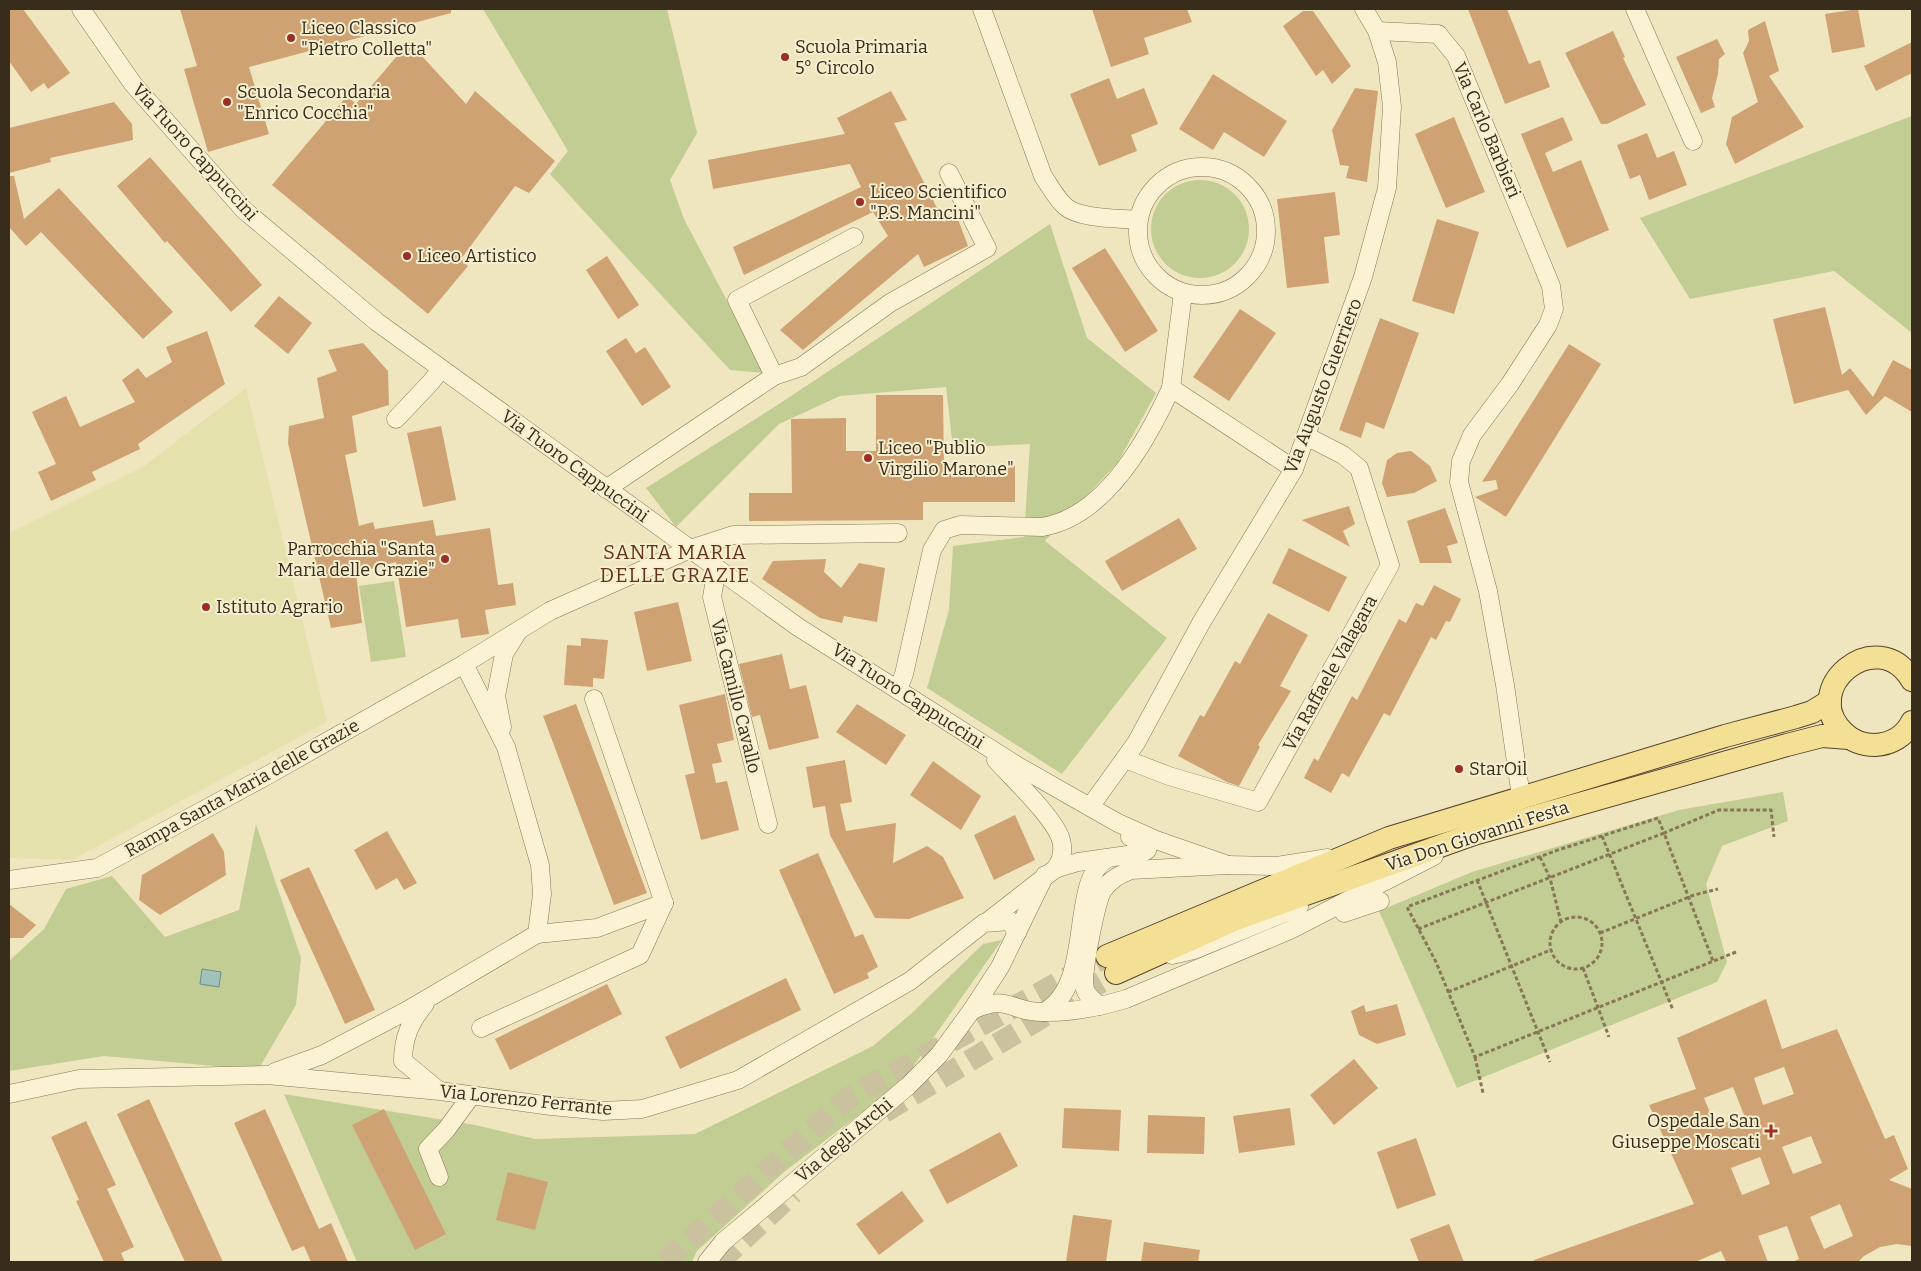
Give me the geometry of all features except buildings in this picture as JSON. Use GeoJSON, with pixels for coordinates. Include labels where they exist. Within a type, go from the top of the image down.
{"type":"FeatureCollection","features":[{"type":"Feature","properties":{"kind":"main road"},"geometry":{"type":"LineString","coordinates":[[1849,738],[1835,722],[1830,701],[1832,688],[1838,676],[1857,661],[1882,658],[1903,661],[1912,680]]}},
{"type":"Feature","properties":{"kind":"main road","name":"Via Don Giovanni Festa"},"geometry":{"type":"LineString","coordinates":[[1830,701],[1818,709],[1796,717],[1725,736],[1389,838],[1341,856],[1112,964],[1147,960],[1236,919],[1474,834],[1822,736],[1849,738],[1865,744],[1882,745],[1902,735],[1912,722]]}},
{"type":"Feature","properties":{"kind":"street","name":"Via Tuoro Cappuccini"},"geometry":{"type":"LineString","coordinates":[[81,9],[133,84],[244,210],[376,322],[798,626],[981,744],[1118,823],[1156,840],[1228,865]]}},
{"type":"Feature","properties":{"kind":"street"},"geometry":{"type":"LineString","coordinates":[[982,9],[1043,176],[1057,196],[1067,208],[1082,214],[1138,220]]}},
{"type":"Feature","properties":{"kind":"street","name":"Via Augusto Guerriero"},"geometry":{"type":"LineString","coordinates":[[1090,806],[1136,743],[1201,623],[1294,469],[1363,277],[1387,188],[1392,107],[1387,62],[1378,31],[1364,9]]}},
{"type":"Feature","properties":{"kind":"street"},"geometry":{"type":"LineString","coordinates":[[1635,9],[1693,142]]}},
{"type":"Feature","properties":{"kind":"street","name":"Via Carlo Barbieri"},"geometry":{"type":"LineString","coordinates":[[1378,31],[1438,34],[1456,56],[1551,286],[1554,308],[1548,325],[1510,384],[1472,435],[1461,461],[1459,482],[1488,591],[1505,685],[1521,797]]}},
{"type":"Feature","properties":{"kind":"street"},"geometry":{"type":"LineString","coordinates":[[1200,166],[1222,169],[1242,180],[1257,196],[1265,217],[1266,239],[1259,260],[1246,278],[1227,290],[1206,295],[1183,292],[1166,285],[1153,272],[1143,256],[1138,238],[1138,220],[1146,199],[1160,182],[1178,170],[1200,166]]}},
{"type":"Feature","properties":{"kind":"street"},"geometry":{"type":"LineString","coordinates":[[606,489],[774,376],[801,367],[890,303],[987,248],[948,173]]}},
{"type":"Feature","properties":{"kind":"street"},"geometry":{"type":"LineString","coordinates":[[774,376],[738,300],[854,237]]}},
{"type":"Feature","properties":{"kind":"street"},"geometry":{"type":"LineString","coordinates":[[898,690],[904,674],[932,550],[944,530],[960,525],[1042,527],[1056,525],[1091,505],[1131,459],[1154,427],[1171,388],[1183,292]]}},
{"type":"Feature","properties":{"kind":"street"},"geometry":{"type":"LineString","coordinates":[[396,419],[431,382],[440,369]]}},
{"type":"Feature","properties":{"kind":"street"},"geometry":{"type":"LineString","coordinates":[[1171,388],[1294,469]]}},
{"type":"Feature","properties":{"kind":"street","name":"Via Raffaele Valagara"},"geometry":{"type":"LineString","coordinates":[[1125,759],[1169,776],[1258,802],[1390,564],[1359,468],[1343,455],[1306,436]]}},
{"type":"Feature","properties":{"kind":"street","name":"Rampa Santa Maria delle Grazie"},"geometry":{"type":"LineString","coordinates":[[9,880],[97,868],[268,775],[464,664],[520,628],[550,612],[690,549],[733,535],[898,533]]}},
{"type":"Feature","properties":{"kind":"street","name":"Via Camillo Cavallo"},"geometry":{"type":"LineString","coordinates":[[717,568],[712,597],[768,824]]}},
{"type":"Feature","properties":{"kind":"street"},"geometry":{"type":"LineString","coordinates":[[520,628],[504,654],[496,696],[506,747],[540,864],[542,894],[537,934]]}},
{"type":"Feature","properties":{"kind":"street"},"geometry":{"type":"LineString","coordinates":[[464,664],[506,747]]}},
{"type":"Feature","properties":{"kind":"street"},"geometry":{"type":"LineString","coordinates":[[481,1028],[640,955],[664,904],[594,699]]}},
{"type":"Feature","properties":{"kind":"street","name":"Via degli Archi"},"geometry":{"type":"LineString","coordinates":[[708,1262],[723,1242],[924,1071],[955,1035],[972,1010],[1000,966],[1050,872],[1062,855],[1059,834],[1034,802],[981,744]]}},
{"type":"Feature","properties":{"kind":"street"},"geometry":{"type":"LineString","coordinates":[[1050,872],[1078,862],[1142,853],[1148,848],[1128,836],[1118,823]]}},
{"type":"Feature","properties":{"kind":"street"},"geometry":{"type":"LineString","coordinates":[[972,1010],[988,1003],[1000,1002],[1030,1012],[1044,1012],[1100,1006],[1126,999],[1290,930],[1347,903],[1364,891],[1412,869],[1474,834]]}},
{"type":"Feature","properties":{"kind":"street"},"geometry":{"type":"LineString","coordinates":[[1100,1006],[1087,994],[1084,981],[1094,920],[1102,892],[1117,876],[1131,870],[1228,865],[1278,866],[1341,856]]}},
{"type":"Feature","properties":{"kind":"street"},"geometry":{"type":"LineString","coordinates":[[1044,1012],[1061,1000],[1067,988],[1080,943],[1090,880],[1099,864],[1108,858]]}},
{"type":"Feature","properties":{"kind":"street","name":"Via Lorenzo Ferrante"},"geometry":{"type":"LineString","coordinates":[[9,1094],[79,1079],[267,1075],[440,1091],[595,1110],[642,1109],[738,1080],[910,981],[1050,872]]}},
{"type":"Feature","properties":{"kind":"street"},"geometry":{"type":"LineString","coordinates":[[1147,960],[1194,950],[1338,891],[1364,891]]}},
{"type":"Feature","properties":{"kind":"street"},"geometry":{"type":"LineString","coordinates":[[1247,947],[1292,937],[1351,909],[1380,901]]}},
{"type":"Feature","properties":{"kind":"street"},"geometry":{"type":"LineString","coordinates":[[267,1075],[322,1055],[432,996],[537,934],[597,928],[664,904]]}},
{"type":"Feature","properties":{"kind":"street"},"geometry":{"type":"LineString","coordinates":[[984,923],[1010,921],[1017,933]]}},
{"type":"Feature","properties":{"kind":"street"},"geometry":{"type":"LineString","coordinates":[[1000,966],[999,979],[1002,991],[1013,1005]]}},
{"type":"Feature","properties":{"kind":"street"},"geometry":{"type":"LineString","coordinates":[[432,996],[414,1018],[403,1042],[403,1062],[440,1091]]}},
{"type":"Feature","properties":{"kind":"street"},"geometry":{"type":"LineString","coordinates":[[440,1178],[428,1149],[446,1130],[471,1096]]}},
{"type":"Feature","properties":{"kind":"path"},"geometry":{"type":"LineString","coordinates":[[1418,929],[1610,855],[1719,810],[1771,810],[1774,837]]}},
{"type":"Feature","properties":{"kind":"path"},"geometry":{"type":"LineString","coordinates":[[1483,1093],[1475,1057],[1436,962],[1407,907],[1540,856],[1658,818],[1690,897],[1713,962]]}},
{"type":"Feature","properties":{"kind":"path"},"geometry":{"type":"LineString","coordinates":[[1602,836],[1634,919],[1673,1010]]}},
{"type":"Feature","properties":{"kind":"path"},"geometry":{"type":"LineString","coordinates":[[1540,856],[1550,878],[1561,922]]}},
{"type":"Feature","properties":{"kind":"path"},"geometry":{"type":"LineString","coordinates":[[1476,880],[1550,1062]]}},
{"type":"Feature","properties":{"kind":"path"},"geometry":{"type":"LineString","coordinates":[[1600,933],[1690,897],[1718,889]]}},
{"type":"Feature","properties":{"kind":"path"},"geometry":{"type":"LineString","coordinates":[[1576,917],[1583,918],[1590,922],[1600,933],[1601,942],[1597,958],[1583,968],[1568,968],[1560,964],[1551,950],[1552,934],[1561,922],[1576,917]]}},
{"type":"Feature","properties":{"kind":"path"},"geometry":{"type":"LineString","coordinates":[[1448,992],[1551,950]]}},
{"type":"Feature","properties":{"kind":"path"},"geometry":{"type":"LineString","coordinates":[[1475,1057],[1537,1030],[1736,952]]}},
{"type":"Feature","properties":{"kind":"path"},"geometry":{"type":"LineString","coordinates":[[1583,968],[1609,1037]]}},
{"type":"Feature","properties":{"kind":"shaded area","name":"Istituto Agrario"},"geometry":{"type":"Polygon","coordinates":[[[246,388],[327,722],[72,860],[9,858],[9,533],[143,467],[246,388]]]}},
{"type":"Feature","properties":{"kind":"green space"},"geometry":{"type":"Polygon","coordinates":[[[483,9],[667,9],[697,133],[670,180],[684,219],[765,373],[730,370],[550,174],[568,151],[483,9]]]}},
{"type":"Feature","properties":{"kind":"green space"},"geometry":{"type":"Polygon","coordinates":[[[1912,116],[1912,333],[1834,271],[1690,299],[1640,218],[1912,116]]]}},
{"type":"Feature","properties":{"kind":"green space"},"geometry":{"type":"Polygon","coordinates":[[[1200,180],[1219,183],[1235,194],[1246,210],[1249,229],[1246,248],[1235,264],[1219,275],[1200,278],[1181,275],[1165,264],[1154,248],[1151,229],[1154,210],[1165,194],[1181,183],[1200,180]]]}},
{"type":"Feature","properties":{"kind":"green space"},"geometry":{"type":"Polygon","coordinates":[[[1050,224],[1087,338],[1156,393],[1118,462],[1045,541],[1167,638],[1062,774],[927,688],[949,610],[953,546],[1024,537],[1030,444],[953,448],[946,387],[840,396],[779,424],[676,527],[646,488],[776,406],[1050,224]]]}},
{"type":"Feature","properties":{"kind":"green space"},"geometry":{"type":"Polygon","coordinates":[[[394,581],[406,657],[371,662],[359,586],[394,581]]]}},
{"type":"Feature","properties":{"kind":"green space"},"geometry":{"type":"Polygon","coordinates":[[[1783,792],[1788,821],[1722,846],[1706,884],[1727,962],[1717,982],[1457,1088],[1379,911],[1472,872],[1679,810],[1783,792]]]}},
{"type":"Feature","properties":{"kind":"green space"},"geometry":{"type":"Polygon","coordinates":[[[256,824],[301,958],[296,1005],[258,1070],[104,1056],[9,1071],[9,961],[44,929],[66,889],[112,876],[165,937],[239,910],[256,824]]]}},
{"type":"Feature","properties":{"kind":"green space"},"geometry":{"type":"Polygon","coordinates":[[[1002,940],[903,1081],[784,1172],[697,1251],[692,1262],[357,1262],[284,1094],[475,1125],[535,1139],[695,1134],[873,1046],[912,1013],[983,944],[1002,940]]]}},
{"type":"Feature","properties":{"kind":"water"},"geometry":{"type":"Polygon","coordinates":[[[202,969],[221,972],[219,987],[200,984],[202,969]]]}},
{"type":"Feature","properties":{"kind":"tunnel"},"geometry":{"type":"LineString","coordinates":[[665,1262],[848,1098],[1107,956]]}},
{"type":"Feature","properties":{"kind":"tunnel"},"geometry":{"type":"LineString","coordinates":[[884,1112],[1116,973]]}},
{"type":"Feature","properties":{"kind":"tunnel"},"geometry":{"type":"LineString","coordinates":[[719,1262],[793,1193]]}},
{"type":"Feature","properties":{"kind":"place","name":"Liceo Classico \"Pietro Colletta\""},"geometry":{"type":"Point","coordinates":[291,38]}},
{"type":"Feature","properties":{"kind":"place","name":"Scuola Primaria 5° Circolo"},"geometry":{"type":"Point","coordinates":[785,57]}},
{"type":"Feature","properties":{"kind":"place","name":"Scuola Secondaria \"Enrico Cocchia\""},"geometry":{"type":"Point","coordinates":[227,102]}},
{"type":"Feature","properties":{"kind":"place","name":"Liceo Scientifico \"P.S. Mancini\""},"geometry":{"type":"Point","coordinates":[860,202]}},
{"type":"Feature","properties":{"kind":"place","name":"Liceo Artistico"},"geometry":{"type":"Point","coordinates":[407,256]}},
{"type":"Feature","properties":{"kind":"place","name":"Liceo \"Publio Virgilio Marone\""},"geometry":{"type":"Point","coordinates":[868,458]}},
{"type":"Feature","properties":{"kind":"place","name":"Parrocchia \"Santa Maria delle Grazie\""},"geometry":{"type":"Point","coordinates":[445,559]}},
{"type":"Feature","properties":{"kind":"place","name":"Istituto Agrario"},"geometry":{"type":"Point","coordinates":[206,607]}},
{"type":"Feature","properties":{"kind":"place","name":"StarOil"},"geometry":{"type":"Point","coordinates":[1459,769]}},
{"type":"Feature","properties":{"kind":"place","name":"Ospedale San Giuseppe Moscati"},"geometry":{"type":"Point","coordinates":[1771,1131]}},
{"type":"Feature","properties":{"kind":"district","name":"SANTA MARIA DELLE GRAZIE"},"geometry":{"type":"Point","coordinates":[675,564]}}]}
